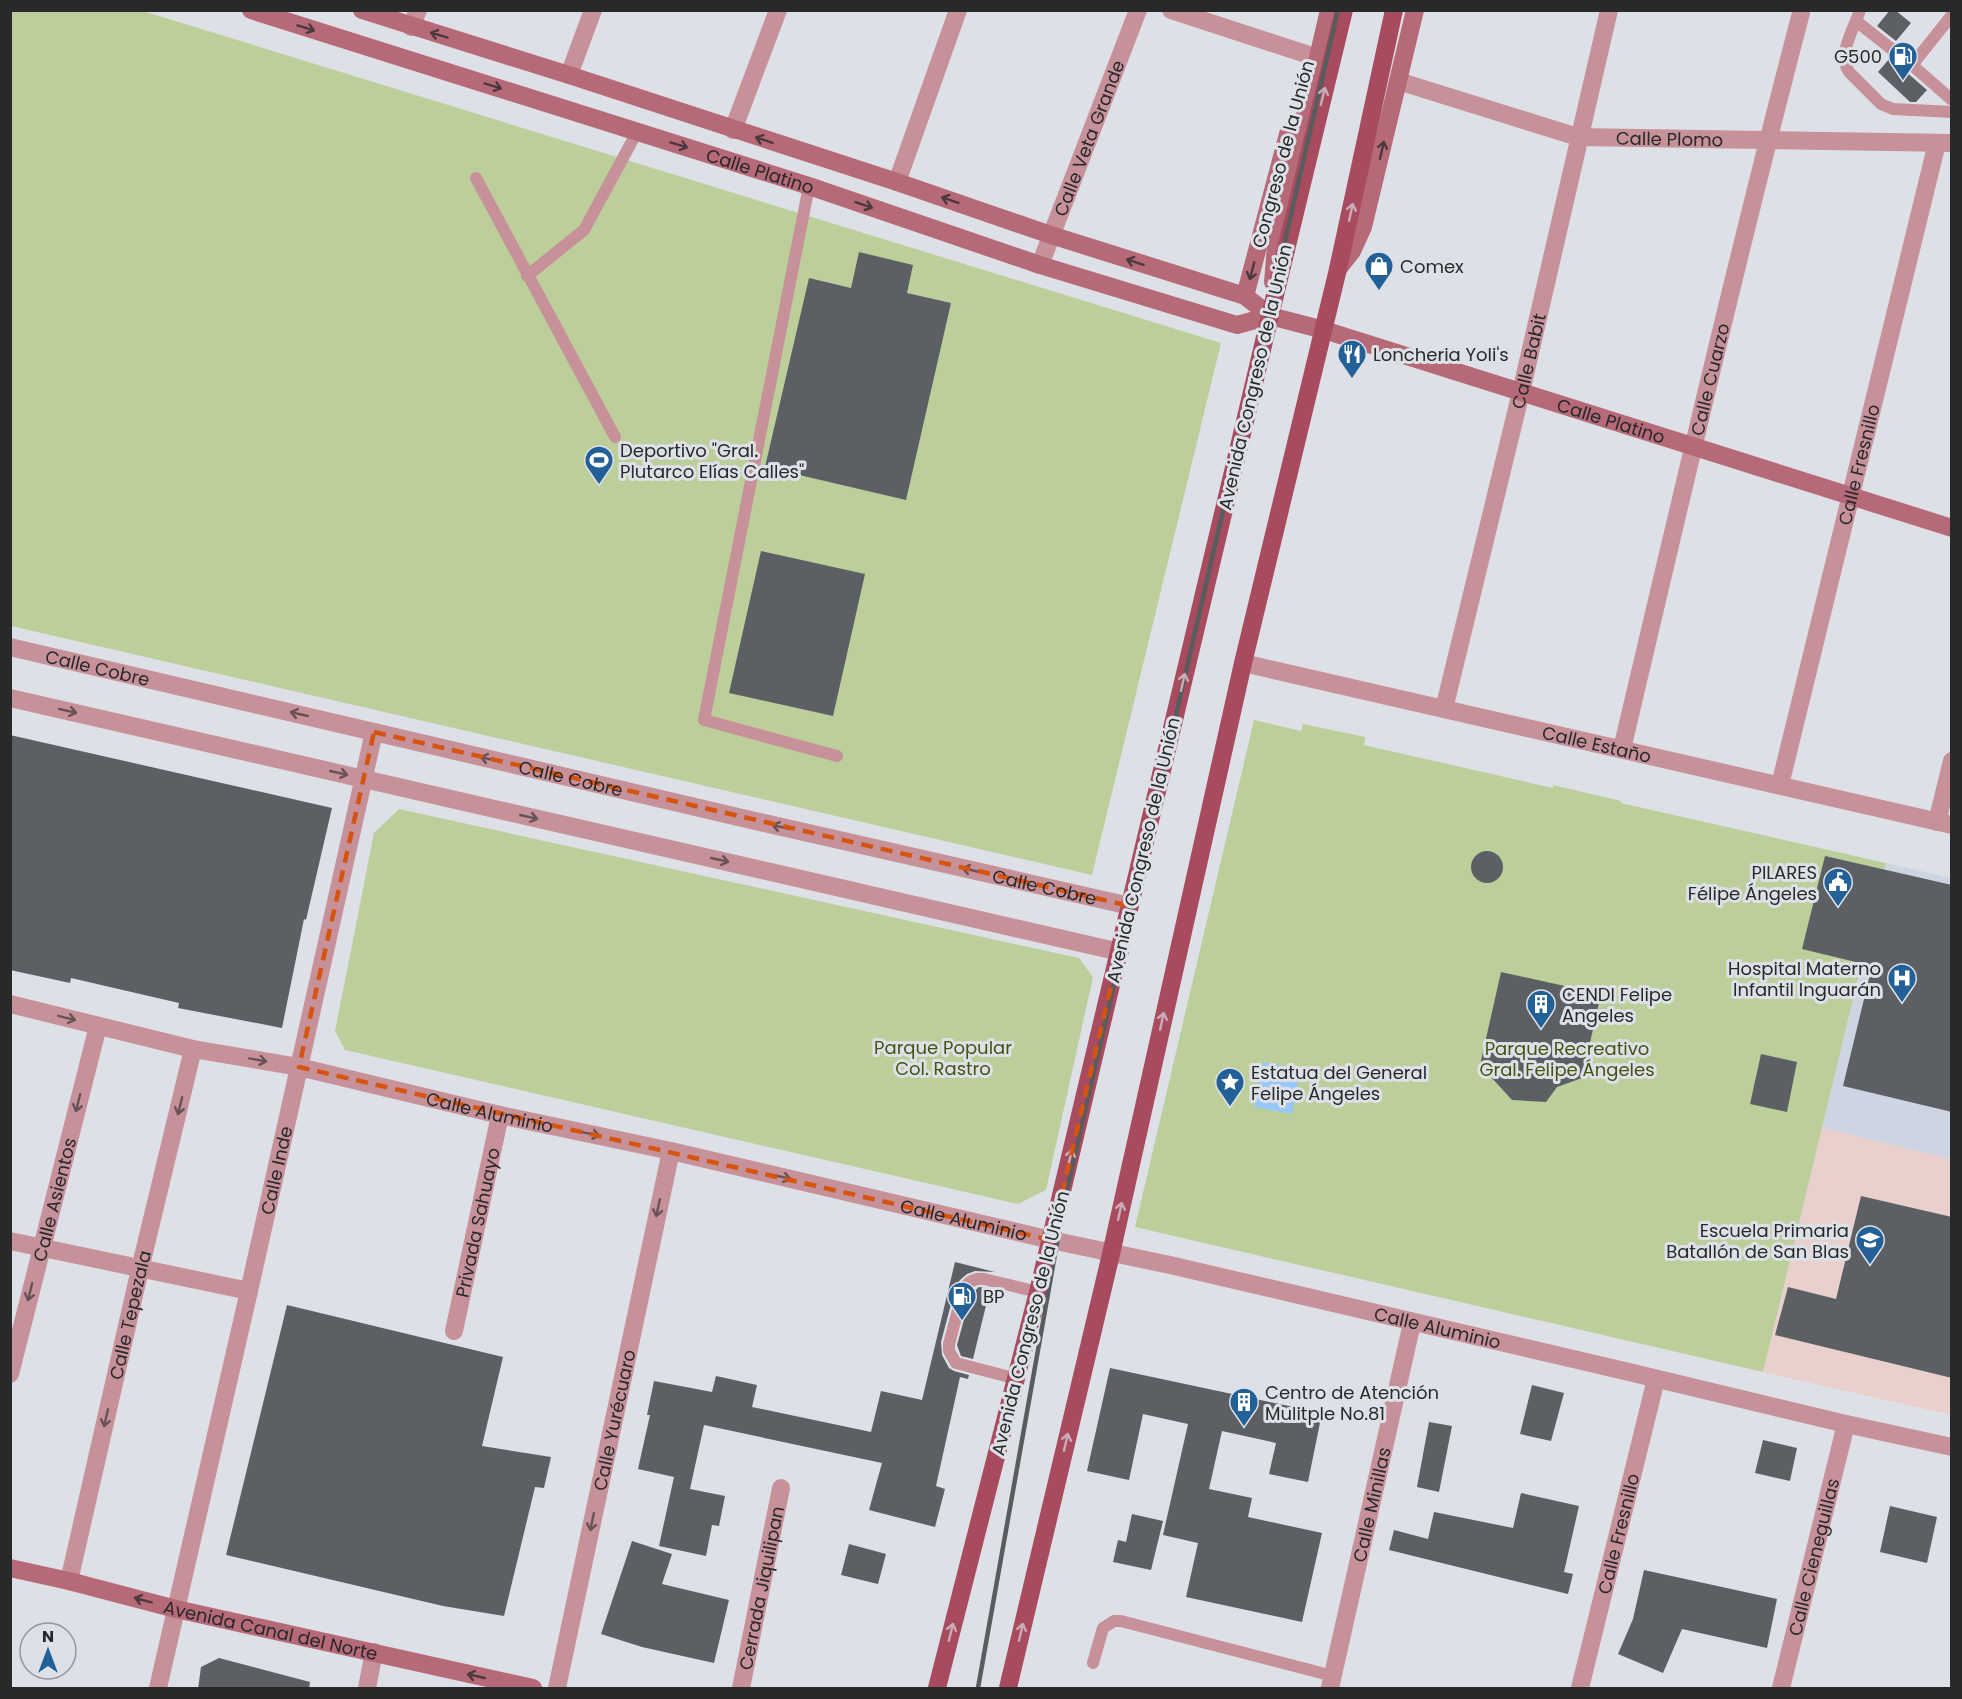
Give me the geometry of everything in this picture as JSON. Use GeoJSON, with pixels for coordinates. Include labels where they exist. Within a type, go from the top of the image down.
{"type":"FeatureCollection","features":[{"type":"Feature","properties":{"kind":"main road","name":"Avenida Congreso de la Unión"},"geometry":{"type":"LineString","coordinates":[[937,1689],[1051,1240],[1344,10]]}},
{"type":"Feature","properties":{"kind":"main road"},"geometry":{"type":"LineString","coordinates":[[1008,1689],[1111,1254],[1243,663],[1324,330],[1394,10]]}},
{"type":"Feature","properties":{"kind":"street","name":"Calle Platino"},"geometry":{"type":"LineString","coordinates":[[251,10],[809,186],[1040,266],[1237,325],[1270,316]]}},
{"type":"Feature","properties":{"kind":"street","name":"Calle Platino"},"geometry":{"type":"LineString","coordinates":[[362,10],[415,19],[569,75],[733,130],[897,182],[1051,235],[1245,296],[1270,316],[1324,330],[1952,528]]}},
{"type":"Feature","properties":{"kind":"street"},"geometry":{"type":"LineString","coordinates":[[569,75],[593,10]]}},
{"type":"Feature","properties":{"kind":"street"},"geometry":{"type":"LineString","coordinates":[[733,130],[778,10]]}},
{"type":"Feature","properties":{"kind":"street"},"geometry":{"type":"LineString","coordinates":[[897,182],[958,10]]}},
{"type":"Feature","properties":{"kind":"street","name":"Calle Veta Grande"},"geometry":{"type":"LineString","coordinates":[[1040,266],[1138,10]]}},
{"type":"Feature","properties":{"kind":"street"},"geometry":{"type":"LineString","coordinates":[[1171,10],[1309,55]]}},
{"type":"Feature","properties":{"kind":"street","name":"Congreso de la Unión"},"geometry":{"type":"LineString","coordinates":[[1245,296],[1319,10]]}},
{"type":"Feature","properties":{"kind":"street"},"geometry":{"type":"LineString","coordinates":[[1270,316],[1277,234],[1329,10]]}},
{"type":"Feature","properties":{"kind":"street"},"geometry":{"type":"LineString","coordinates":[[1338,269],[1352,251],[1363,227],[1415,10]]}},
{"type":"Feature","properties":{"kind":"street","name":"Calle Babit"},"geometry":{"type":"LineString","coordinates":[[1444,709],[1521,392],[1609,10]]}},
{"type":"Feature","properties":{"kind":"street","name":"Calle Cuarzo"},"geometry":{"type":"LineString","coordinates":[[1622,749],[1693,446],[1801,13]]}},
{"type":"Feature","properties":{"kind":"street","name":"Calle Plomo"},"geometry":{"type":"LineString","coordinates":[[1398,81],[1578,137],[1944,143]]}},
{"type":"Feature","properties":{"kind":"street","name":"Calle Fresnillo"},"geometry":{"type":"LineString","coordinates":[[1780,785],[1850,496],[1944,143]]}},
{"type":"Feature","properties":{"kind":"street","name":"Calle Cobre"},"geometry":{"type":"LineString","coordinates":[[10,647],[1130,906]]}},
{"type":"Feature","properties":{"kind":"street","name":"Calle Estaño"},"geometry":{"type":"LineString","coordinates":[[1243,663],[1944,823]]}},
{"type":"Feature","properties":{"kind":"street"},"geometry":{"type":"LineString","coordinates":[[10,698],[1120,952]]}},
{"type":"Feature","properties":{"kind":"street","name":"Calle Inde"},"geometry":{"type":"LineString","coordinates":[[158,1689],[374,732]]}},
{"type":"Feature","properties":{"kind":"street"},"geometry":{"type":"LineString","coordinates":[[1944,823],[1952,761]]}},
{"type":"Feature","properties":{"kind":"street","name":"Calle Aluminio"},"geometry":{"type":"LineString","coordinates":[[10,1004],[194,1049],[299,1067],[500,1115],[670,1150],[1952,1447]]}},
{"type":"Feature","properties":{"kind":"street","name":"Calle Asientos"},"geometry":{"type":"LineString","coordinates":[[10,1374],[98,1026]]}},
{"type":"Feature","properties":{"kind":"street","name":"Calle Tepezala"},"geometry":{"type":"LineString","coordinates":[[69,1581],[140,1269],[194,1049]]}},
{"type":"Feature","properties":{"kind":"street","name":"Privada Sahuayo"},"geometry":{"type":"LineString","coordinates":[[454,1331],[500,1115]]}},
{"type":"Feature","properties":{"kind":"street","name":"Calle Yurécuaro"},"geometry":{"type":"LineString","coordinates":[[557,1689],[670,1150]]}},
{"type":"Feature","properties":{"kind":"street"},"geometry":{"type":"LineString","coordinates":[[10,1241],[249,1291]]}},
{"type":"Feature","properties":{"kind":"street","name":"Calle Minillas"},"geometry":{"type":"LineString","coordinates":[[1331,1682],[1412,1323]]}},
{"type":"Feature","properties":{"kind":"street","name":"Calle Fresnillo"},"geometry":{"type":"LineString","coordinates":[[1580,1689],[1656,1379]]}},
{"type":"Feature","properties":{"kind":"street","name":"Calle Cieneguillas"},"geometry":{"type":"LineString","coordinates":[[1781,1689],[1846,1424]]}},
{"type":"Feature","properties":{"kind":"street","name":"Cerrada Jiquilipan"},"geometry":{"type":"LineString","coordinates":[[741,1689],[781,1488]]}},
{"type":"Feature","properties":{"kind":"street","name":"Avenida Canal del Norte"},"geometry":{"type":"LineString","coordinates":[[10,1568],[176,1609],[534,1689]]}},
{"type":"Feature","properties":{"kind":"street"},"geometry":{"type":"LineString","coordinates":[[368,1689],[375,1652]]}},
{"type":"Feature","properties":{"kind":"lane"},"geometry":{"type":"LineString","coordinates":[[1912,65],[1952,15]]}},
{"type":"Feature","properties":{"kind":"lane"},"geometry":{"type":"LineString","coordinates":[[1952,100],[1858,16],[1844,53],[1845,66],[1881,104],[1893,109],[1952,112]]}},
{"type":"Feature","properties":{"kind":"lane"},"geometry":{"type":"LineString","coordinates":[[527,276],[584,230],[637,132]]}},
{"type":"Feature","properties":{"kind":"lane"},"geometry":{"type":"LineString","coordinates":[[476,178],[615,437]]}},
{"type":"Feature","properties":{"kind":"lane"},"geometry":{"type":"LineString","coordinates":[[809,186],[705,720],[837,756]]}},
{"type":"Feature","properties":{"kind":"lane"},"geometry":{"type":"LineString","coordinates":[[1017,1379],[956,1363],[949,1351],[949,1344],[963,1291],[971,1281],[977,1278],[984,1279],[1038,1292]]}},
{"type":"Feature","properties":{"kind":"lane"},"geometry":{"type":"LineString","coordinates":[[1094,1663],[1103,1628],[1114,1621],[1121,1621],[1331,1682]]}},
{"type":"Feature","properties":{"kind":"highlighted area"},"geometry":{"type":"Polygon","coordinates":[[[374,732],[1130,906],[1051,1240],[299,1067],[374,732]]]}},
{"type":"Feature","properties":{"kind":"shaded area","name":"Hospital Materno Infantil Inguarán"},"geometry":{"type":"Polygon","coordinates":[[[1886,863],[1951,878],[1951,1159],[1822,1128],[1886,863]]]}},
{"type":"Feature","properties":{"kind":"shaded area","name":"Escuela Primaria Batallón de San Blas"},"geometry":{"type":"Polygon","coordinates":[[[1822,1128],[1951,1159],[1951,1415],[1763,1372],[1822,1128]]]}},
{"type":"Feature","properties":{"kind":"green space","name":"Deportivo \"Gral. Plutarco Elías Calles\""},"geometry":{"type":"Polygon","coordinates":[[[10,11],[143,11],[1221,343],[1092,875],[11,626],[10,11]]]}},
{"type":"Feature","properties":{"kind":"green space","name":"Parque Recreativo Gral. Felipe Ángeles"},"geometry":{"type":"Polygon","coordinates":[[[1254,720],[1301,731],[1303,724],[1365,737],[1364,745],[1553,788],[1553,785],[1621,801],[1621,803],[1886,863],[1763,1372],[1135,1227],[1254,720]]]}},
{"type":"Feature","properties":{"kind":"green space","name":"Parque Popular Col. Rastro"},"geometry":{"type":"Polygon","coordinates":[[[399,809],[1079,958],[1093,977],[1046,1190],[1018,1204],[345,1050],[335,1031],[374,833],[399,809]]]}},
{"type":"Feature","properties":{"kind":"water"},"geometry":{"type":"Polygon","coordinates":[[[1263,1062],[1300,1069],[1292,1114],[1254,1107],[1263,1062]]]}},
{"type":"Feature","properties":{"kind":"building","name":"G500"},"geometry":{"type":"Polygon","coordinates":[[[1890,10],[1895,10],[1911,23],[1896,41],[1877,26],[1890,10]]]}},
{"type":"Feature","properties":{"kind":"building","name":"G500"},"geometry":{"type":"Polygon","coordinates":[[[1890,58],[1927,90],[1916,102],[1910,102],[1878,72],[1890,58]]]}},
{"type":"Feature","properties":{"kind":"building"},"geometry":{"type":"Polygon","coordinates":[[[859,252],[913,265],[907,293],[951,303],[906,500],[765,467],[809,278],[851,288],[859,252]]]}},
{"type":"Feature","properties":{"kind":"building"},"geometry":{"type":"Polygon","coordinates":[[[761,551],[865,574],[833,716],[729,693],[761,551]]]}},
{"type":"Feature","properties":{"kind":"building"},"geometry":{"type":"Polygon","coordinates":[[[10,735],[332,808],[306,920],[304,919],[282,1028],[178,1008],[179,1003],[71,978],[70,983],[10,970],[10,735]]]}},
{"type":"Feature","properties":{"kind":"building"},"geometry":{"type":"Polygon","coordinates":[[[1487,851],[1498,856],[1503,867],[1498,878],[1487,883],[1476,878],[1471,867],[1476,856],[1487,851]]]}},
{"type":"Feature","properties":{"kind":"building","name":"Hospital Materno Infantil Inguarán"},"geometry":{"type":"Polygon","coordinates":[[[1825,856],[1952,885],[1952,1112],[1843,1086],[1872,966],[1802,949],[1825,856]]]}},
{"type":"Feature","properties":{"kind":"building","name":"CENDI Felipe Angeles"},"geometry":{"type":"Polygon","coordinates":[[[1501,972],[1601,994],[1582,1078],[1557,1087],[1546,1102],[1512,1100],[1480,1065],[1501,972]]]}},
{"type":"Feature","properties":{"kind":"building"},"geometry":{"type":"Polygon","coordinates":[[[1761,1054],[1797,1062],[1787,1112],[1750,1104],[1761,1054]]]}},
{"type":"Feature","properties":{"kind":"building","name":"Escuela Primaria Batallón de San Blas"},"geometry":{"type":"Polygon","coordinates":[[[1861,1196],[1952,1217],[1952,1378],[1775,1335],[1788,1287],[1836,1299],[1861,1196]]]}},
{"type":"Feature","properties":{"kind":"building"},"geometry":{"type":"Polygon","coordinates":[[[955,1262],[995,1272],[975,1271],[960,1280],[955,1289],[941,1342],[942,1355],[949,1368],[969,1375],[968,1379],[960,1377],[936,1486],[945,1489],[935,1527],[869,1510],[882,1463],[704,1425],[690,1489],[725,1496],[719,1526],[712,1525],[706,1556],[659,1546],[674,1477],[638,1469],[650,1415],[647,1415],[654,1381],[712,1392],[716,1376],[757,1385],[752,1407],[871,1432],[881,1391],[922,1400],[955,1262]]]}},
{"type":"Feature","properties":{"kind":"building"},"geometry":{"type":"Polygon","coordinates":[[[979,1287],[990,1289],[973,1359],[961,1356],[957,1345],[971,1294],[979,1287]]]}},
{"type":"Feature","properties":{"kind":"building"},"geometry":{"type":"Polygon","coordinates":[[[287,1305],[503,1357],[482,1446],[551,1457],[544,1488],[535,1487],[504,1616],[443,1606],[226,1555],[287,1305]]]}},
{"type":"Feature","properties":{"kind":"building"},"geometry":{"type":"Polygon","coordinates":[[[1110,1368],[1322,1413],[1308,1482],[1269,1474],[1276,1443],[1222,1431],[1209,1489],[1252,1498],[1248,1517],[1322,1533],[1302,1622],[1186,1597],[1198,1543],[1163,1535],[1188,1424],[1143,1414],[1129,1480],[1087,1471],[1110,1368]]]}},
{"type":"Feature","properties":{"kind":"building"},"geometry":{"type":"Polygon","coordinates":[[[1532,1385],[1564,1393],[1551,1441],[1520,1434],[1532,1385]]]}},
{"type":"Feature","properties":{"kind":"building"},"geometry":{"type":"Polygon","coordinates":[[[1429,1422],[1452,1426],[1439,1492],[1417,1487],[1429,1422]]]}},
{"type":"Feature","properties":{"kind":"building"},"geometry":{"type":"Polygon","coordinates":[[[1763,1440],[1797,1448],[1790,1481],[1755,1473],[1763,1440]]]}},
{"type":"Feature","properties":{"kind":"building"},"geometry":{"type":"Polygon","coordinates":[[[1521,1493],[1579,1506],[1564,1572],[1573,1574],[1568,1594],[1389,1550],[1394,1530],[1428,1539],[1434,1512],[1513,1528],[1521,1493]]]}},
{"type":"Feature","properties":{"kind":"building"},"geometry":{"type":"Polygon","coordinates":[[[1890,1506],[1937,1517],[1927,1563],[1880,1552],[1890,1506]]]}},
{"type":"Feature","properties":{"kind":"building"},"geometry":{"type":"Polygon","coordinates":[[[1132,1514],[1163,1521],[1151,1570],[1113,1562],[1118,1540],[1126,1542],[1132,1514]]]}},
{"type":"Feature","properties":{"kind":"building"},"geometry":{"type":"Polygon","coordinates":[[[632,1541],[672,1554],[662,1584],[729,1600],[714,1663],[642,1647],[601,1634],[632,1541]]]}},
{"type":"Feature","properties":{"kind":"building"},"geometry":{"type":"Polygon","coordinates":[[[849,1544],[886,1554],[878,1584],[841,1575],[849,1544]]]}},
{"type":"Feature","properties":{"kind":"building"},"geometry":{"type":"Polygon","coordinates":[[[1644,1570],[1777,1599],[1767,1648],[1682,1629],[1663,1673],[1618,1654],[1633,1619],[1644,1570]]]}},
{"type":"Feature","properties":{"kind":"building"},"geometry":{"type":"Polygon","coordinates":[[[219,1658],[310,1682],[309,1689],[198,1689],[201,1667],[219,1658]]]}},
{"type":"Feature","properties":{"kind":"railway"},"geometry":{"type":"LineString","coordinates":[[978,1688],[1065,1198],[1338,10]]}},
{"type":"Feature","properties":{"kind":"place","name":"G500"},"geometry":{"type":"Point","coordinates":[1903,82]}},
{"type":"Feature","properties":{"kind":"place","name":"Comex"},"geometry":{"type":"Point","coordinates":[1379,292]}},
{"type":"Feature","properties":{"kind":"place","name":"Loncheria Yoli's"},"geometry":{"type":"Point","coordinates":[1352,380]}},
{"type":"Feature","properties":{"kind":"place","name":"Deportivo \"Gral. Plutarco Elías Calles\""},"geometry":{"type":"Point","coordinates":[599,486]}},
{"type":"Feature","properties":{"kind":"place","name":"PILARES Félipe Ángeles"},"geometry":{"type":"Point","coordinates":[1838,908]}},
{"type":"Feature","properties":{"kind":"place","name":"Hospital Materno Infantil Inguarán"},"geometry":{"type":"Point","coordinates":[1902,1004]}},
{"type":"Feature","properties":{"kind":"place","name":"CENDI Felipe Angeles"},"geometry":{"type":"Point","coordinates":[1541,1030]}},
{"type":"Feature","properties":{"kind":"place","name":"Estatua del General Felipe Ángeles"},"geometry":{"type":"Point","coordinates":[1230,1108]}},
{"type":"Feature","properties":{"kind":"place","name":"Escuela Primaria Batallón de San Blas"},"geometry":{"type":"Point","coordinates":[1870,1266]}},
{"type":"Feature","properties":{"kind":"place","name":"BP"},"geometry":{"type":"Point","coordinates":[962,1322]}},
{"type":"Feature","properties":{"kind":"place","name":"Centro de Atención Mulitple No.81"},"geometry":{"type":"Point","coordinates":[1244,1428]}}]}
